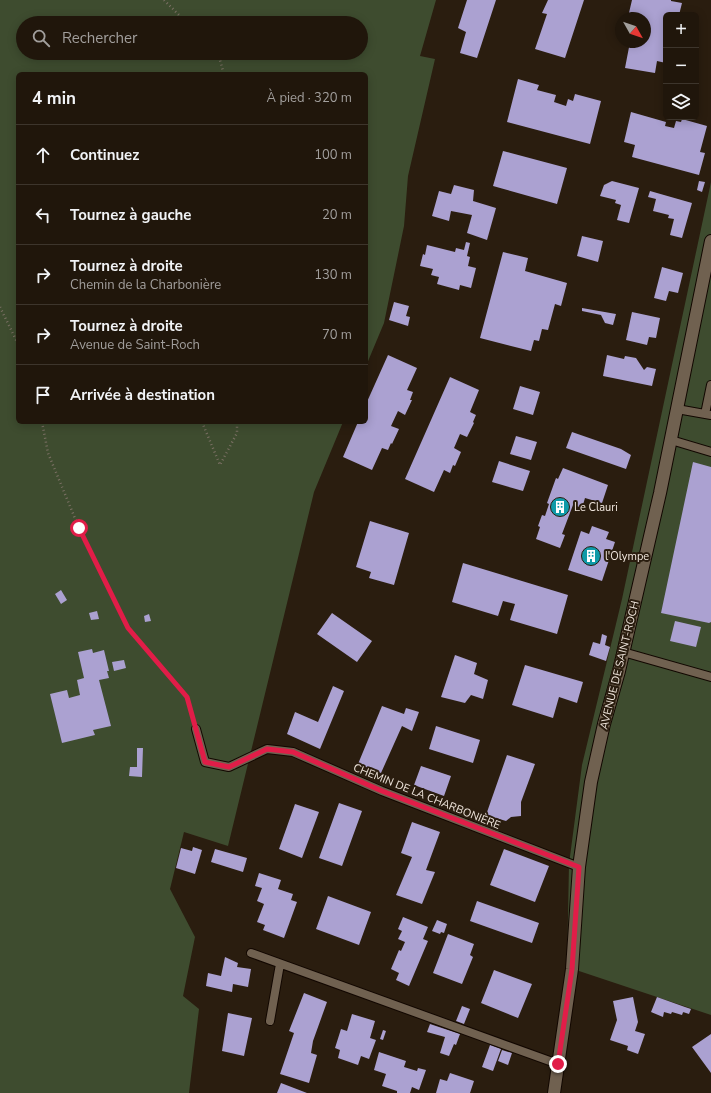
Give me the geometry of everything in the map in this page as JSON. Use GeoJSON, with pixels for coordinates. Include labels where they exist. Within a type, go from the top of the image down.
{"type":"FeatureCollection","features":[{"type":"Feature","properties":{"kind":"street","name":"AVENUE DE SAINT-ROCH"},"geometry":{"type":"LineString","coordinates":[[554,1093],[572,969],[579,867],[591,782],[604,724],[624,652],[660,493],[711,241]]}},
{"type":"Feature","properties":{"kind":"lane"},"geometry":{"type":"LineString","coordinates":[[677,409],[708,415],[711,385]]}},
{"type":"Feature","properties":{"kind":"lane"},"geometry":{"type":"LineString","coordinates":[[671,440],[711,452]]}},
{"type":"Feature","properties":{"kind":"lane"},"geometry":{"type":"LineString","coordinates":[[624,652],[711,677]]}},
{"type":"Feature","properties":{"kind":"lane","name":"CHEMIN DE LA CHARBONIÈRE"},"geometry":{"type":"LineString","coordinates":[[196,729],[205,762],[229,767],[267,749],[293,752],[382,791],[579,867]]}},
{"type":"Feature","properties":{"kind":"lane"},"geometry":{"type":"LineString","coordinates":[[251,953],[558,1064]]}},
{"type":"Feature","properties":{"kind":"lane"},"geometry":{"type":"LineString","coordinates":[[270,1021],[280,964]]}},
{"type":"Feature","properties":{"kind":"path"},"geometry":{"type":"LineString","coordinates":[[164,0],[180,16]]}},
{"type":"Feature","properties":{"kind":"path"},"geometry":{"type":"LineString","coordinates":[[220,60],[223,72]]}},
{"type":"Feature","properties":{"kind":"path"},"geometry":{"type":"LineString","coordinates":[[0,307],[16,340]]}},
{"type":"Feature","properties":{"kind":"path"},"geometry":{"type":"LineString","coordinates":[[42,424],[48,453],[79,528],[128,628],[187,697],[196,729]]}},
{"type":"Feature","properties":{"kind":"path"},"geometry":{"type":"LineString","coordinates":[[203,424],[220,465],[237,433],[237,424]]}},
{"type":"Feature","properties":{"kind":"green space"},"geometry":{"type":"Polygon","coordinates":[[[0,0],[436,0],[420,56],[435,59],[408,176],[404,226],[384,323],[368,361],[368,72],[16,72],[16,424],[342,424],[314,492],[228,846],[184,832],[170,889],[195,937],[183,996],[199,1009],[189,1093],[0,1093],[0,0]]]}},
{"type":"Feature","properties":{"kind":"green space"},"geometry":{"type":"Polygon","coordinates":[[[711,182],[711,1015],[567,967],[569,864],[582,765],[622,599],[711,182]]]}},
{"type":"Feature","properties":{"kind":"building"},"geometry":{"type":"Polygon","coordinates":[[[467,0],[496,0],[477,58],[460,53],[466,32],[458,28],[467,0]]]}},
{"type":"Feature","properties":{"kind":"building"},"geometry":{"type":"Polygon","coordinates":[[[548,0],[584,0],[565,58],[535,49],[547,14],[542,13],[548,0]]]}},
{"type":"Feature","properties":{"kind":"building"},"geometry":{"type":"Polygon","coordinates":[[[632,0],[671,0],[682,3],[680,12],[663,12],[663,62],[657,61],[655,73],[625,68],[629,48],[651,48],[651,12],[629,12],[632,0]]]}},
{"type":"Feature","properties":{"kind":"building"},"geometry":{"type":"Polygon","coordinates":[[[518,79],[539,85],[537,90],[556,95],[554,102],[566,106],[568,99],[573,101],[575,94],[601,101],[590,144],[507,122],[518,79]]]}},
{"type":"Feature","properties":{"kind":"building"},"geometry":{"type":"Polygon","coordinates":[[[631,112],[666,122],[665,126],[674,128],[676,121],[681,122],[682,120],[707,126],[700,152],[705,153],[699,175],[632,157],[635,145],[624,142],[631,112]]]}},
{"type":"Feature","properties":{"kind":"building"},"geometry":{"type":"Polygon","coordinates":[[[503,151],[567,168],[557,204],[493,186],[503,151]]]}},
{"type":"Feature","properties":{"kind":"building"},"geometry":{"type":"Polygon","coordinates":[[[612,181],[639,188],[629,223],[617,220],[621,205],[615,203],[616,200],[600,196],[604,185],[612,181]]]}},
{"type":"Feature","properties":{"kind":"building"},"geometry":{"type":"Polygon","coordinates":[[[699,181],[705,182],[702,192],[697,190],[699,181]]]}},
{"type":"Feature","properties":{"kind":"building"},"geometry":{"type":"Polygon","coordinates":[[[454,185],[474,190],[473,201],[496,208],[487,240],[467,233],[472,215],[451,211],[449,221],[432,216],[439,191],[451,194],[454,185]]]}},
{"type":"Feature","properties":{"kind":"building"},"geometry":{"type":"Polygon","coordinates":[[[650,191],[692,203],[682,238],[670,235],[674,219],[668,218],[669,215],[653,211],[656,199],[648,197],[650,191]]]}},
{"type":"Feature","properties":{"kind":"building"},"geometry":{"type":"Polygon","coordinates":[[[582,236],[603,241],[598,262],[577,256],[582,236]]]}},
{"type":"Feature","properties":{"kind":"building"},"geometry":{"type":"Polygon","coordinates":[[[466,242],[470,243],[467,256],[470,257],[468,266],[476,268],[471,288],[460,285],[459,290],[437,284],[439,277],[431,275],[433,269],[420,266],[423,254],[425,255],[427,245],[455,252],[456,248],[464,250],[466,242]]]}},
{"type":"Feature","properties":{"kind":"building"},"geometry":{"type":"Polygon","coordinates":[[[503,252],[528,258],[525,271],[567,283],[561,306],[555,304],[548,330],[542,329],[539,341],[534,340],[531,351],[480,338],[503,252]]]}},
{"type":"Feature","properties":{"kind":"building"},"geometry":{"type":"Polygon","coordinates":[[[662,267],[683,273],[678,293],[669,291],[666,301],[654,298],[662,267]]]}},
{"type":"Feature","properties":{"kind":"building"},"geometry":{"type":"Polygon","coordinates":[[[394,302],[409,306],[406,316],[410,317],[408,326],[389,320],[394,302]]]}},
{"type":"Feature","properties":{"kind":"building"},"geometry":{"type":"Polygon","coordinates":[[[582,308],[616,314],[613,325],[605,323],[601,315],[582,311],[582,308]]]}},
{"type":"Feature","properties":{"kind":"building"},"geometry":{"type":"Polygon","coordinates":[[[632,312],[660,318],[656,338],[649,337],[647,345],[626,340],[632,312]]]}},
{"type":"Feature","properties":{"kind":"building"},"geometry":{"type":"Polygon","coordinates":[[[388,355],[417,368],[407,390],[413,392],[410,400],[412,400],[405,415],[398,411],[391,426],[399,429],[388,450],[382,448],[372,470],[343,457],[357,424],[368,424],[368,400],[388,355]]]}},
{"type":"Feature","properties":{"kind":"building"},"geometry":{"type":"Polygon","coordinates":[[[607,355],[624,359],[625,356],[636,358],[644,370],[647,367],[656,369],[652,386],[603,376],[607,355]]]}},
{"type":"Feature","properties":{"kind":"building"},"geometry":{"type":"Polygon","coordinates":[[[450,377],[479,390],[470,412],[476,415],[467,437],[460,434],[454,448],[461,452],[455,466],[453,465],[450,473],[444,470],[434,492],[405,479],[450,377]]]}},
{"type":"Feature","properties":{"kind":"building"},"geometry":{"type":"Polygon","coordinates":[[[520,386],[540,392],[533,415],[513,409],[520,386]]]}},
{"type":"Feature","properties":{"kind":"building"},"geometry":{"type":"Polygon","coordinates":[[[572,432],[621,449],[631,455],[626,469],[566,448],[572,432]]]}},
{"type":"Feature","properties":{"kind":"building"},"geometry":{"type":"Polygon","coordinates":[[[516,436],[537,442],[531,460],[510,454],[516,436]]]}},
{"type":"Feature","properties":{"kind":"building"},"geometry":{"type":"Polygon","coordinates":[[[499,461],[530,471],[523,491],[492,482],[499,461]]]}},
{"type":"Feature","properties":{"kind":"building"},"geometry":{"type":"Polygon","coordinates":[[[693,462],[711,467],[711,622],[709,623],[661,613],[693,462]]]}},
{"type":"Feature","properties":{"kind":"building","name":"Le Clauri"},"geometry":{"type":"Polygon","coordinates":[[[563,468],[608,485],[602,503],[585,498],[582,508],[573,505],[562,534],[565,535],[560,548],[536,539],[540,527],[538,526],[542,515],[545,516],[549,504],[547,503],[556,478],[558,479],[563,468]]]}},
{"type":"Feature","properties":{"kind":"building"},"geometry":{"type":"Polygon","coordinates":[[[370,521],[409,533],[394,585],[369,578],[371,572],[356,567],[370,521]]]}},
{"type":"Feature","properties":{"kind":"building","name":"l'Olympe"},"geometry":{"type":"Polygon","coordinates":[[[592,526],[609,532],[606,539],[615,542],[602,581],[568,570],[581,531],[589,534],[592,526]]]}},
{"type":"Feature","properties":{"kind":"building"},"geometry":{"type":"Polygon","coordinates":[[[463,563],[568,595],[557,634],[510,620],[515,604],[503,601],[498,616],[452,602],[463,563]]]}},
{"type":"Feature","properties":{"kind":"building"},"geometry":{"type":"Polygon","coordinates":[[[61,590],[67,600],[61,604],[55,594],[61,590]]]}},
{"type":"Feature","properties":{"kind":"building"},"geometry":{"type":"Polygon","coordinates":[[[97,611],[99,619],[91,620],[89,613],[97,611]]]}},
{"type":"Feature","properties":{"kind":"building"},"geometry":{"type":"Polygon","coordinates":[[[332,613],[372,641],[357,662],[317,634],[332,613]]]}},
{"type":"Feature","properties":{"kind":"building"},"geometry":{"type":"Polygon","coordinates":[[[149,614],[151,621],[145,622],[144,616],[149,614]]]}},
{"type":"Feature","properties":{"kind":"building"},"geometry":{"type":"Polygon","coordinates":[[[675,621],[701,627],[696,647],[670,641],[675,621]]]}},
{"type":"Feature","properties":{"kind":"building"},"geometry":{"type":"Polygon","coordinates":[[[602,634],[607,636],[605,645],[610,647],[606,661],[589,655],[593,642],[600,644],[602,634]]]}},
{"type":"Feature","properties":{"kind":"building"},"geometry":{"type":"Polygon","coordinates":[[[92,649],[93,653],[104,650],[109,671],[107,671],[109,678],[99,680],[111,726],[93,730],[95,735],[62,743],[50,694],[67,690],[69,698],[80,695],[77,680],[84,678],[78,652],[92,649]]]}},
{"type":"Feature","properties":{"kind":"building"},"geometry":{"type":"Polygon","coordinates":[[[455,655],[477,663],[474,674],[488,680],[483,699],[471,695],[465,703],[441,697],[455,655]]]}},
{"type":"Feature","properties":{"kind":"building"},"geometry":{"type":"Polygon","coordinates":[[[124,660],[126,668],[114,671],[112,662],[124,660]]]}},
{"type":"Feature","properties":{"kind":"building"},"geometry":{"type":"Polygon","coordinates":[[[525,665],[583,682],[577,703],[559,697],[553,718],[512,705],[525,665]]]}},
{"type":"Feature","properties":{"kind":"building"},"geometry":{"type":"Polygon","coordinates":[[[333,686],[344,691],[320,749],[287,734],[295,712],[318,722],[333,686]]]}},
{"type":"Feature","properties":{"kind":"building"},"geometry":{"type":"Polygon","coordinates":[[[382,706],[404,714],[406,708],[419,712],[412,731],[402,726],[381,773],[358,764],[382,706]]]}},
{"type":"Feature","properties":{"kind":"building"},"geometry":{"type":"Polygon","coordinates":[[[436,726],[480,740],[473,763],[429,749],[436,726]]]}},
{"type":"Feature","properties":{"kind":"building"},"geometry":{"type":"Polygon","coordinates":[[[137,748],[143,748],[142,777],[129,776],[130,767],[137,767],[137,748]]]}},
{"type":"Feature","properties":{"kind":"building"},"geometry":{"type":"Polygon","coordinates":[[[507,755],[535,764],[521,802],[521,816],[511,817],[506,821],[486,815],[507,755]]]}},
{"type":"Feature","properties":{"kind":"building"},"geometry":{"type":"Polygon","coordinates":[[[421,766],[451,776],[444,796],[414,785],[421,766]]]}},
{"type":"Feature","properties":{"kind":"building"},"geometry":{"type":"Polygon","coordinates":[[[339,803],[362,811],[342,866],[319,858],[339,803]]]}},
{"type":"Feature","properties":{"kind":"building"},"geometry":{"type":"Polygon","coordinates":[[[295,804],[319,812],[302,858],[279,849],[295,804]]]}},
{"type":"Feature","properties":{"kind":"building"},"geometry":{"type":"Polygon","coordinates":[[[412,822],[440,832],[426,870],[435,872],[422,904],[396,895],[412,857],[401,853],[412,822]]]}},
{"type":"Feature","properties":{"kind":"building"},"geometry":{"type":"Polygon","coordinates":[[[193,847],[202,850],[195,874],[176,868],[181,848],[192,851],[193,847]]]}},
{"type":"Feature","properties":{"kind":"building"},"geometry":{"type":"Polygon","coordinates":[[[215,849],[247,858],[243,872],[211,862],[215,849]]]}},
{"type":"Feature","properties":{"kind":"building"},"geometry":{"type":"Polygon","coordinates":[[[504,849],[549,866],[535,902],[490,885],[504,849]]]}},
{"type":"Feature","properties":{"kind":"building"},"geometry":{"type":"Polygon","coordinates":[[[259,873],[281,880],[278,889],[293,894],[291,900],[297,902],[284,938],[263,930],[265,925],[257,922],[264,904],[257,901],[262,888],[255,886],[259,873]]]}},
{"type":"Feature","properties":{"kind":"building"},"geometry":{"type":"Polygon","coordinates":[[[328,896],[371,912],[359,945],[316,929],[328,896]]]}},
{"type":"Feature","properties":{"kind":"building"},"geometry":{"type":"Polygon","coordinates":[[[477,901],[539,923],[532,943],[470,921],[477,901]]]}},
{"type":"Feature","properties":{"kind":"building"},"geometry":{"type":"Polygon","coordinates":[[[403,917],[428,927],[423,939],[428,941],[409,986],[396,980],[399,973],[391,969],[399,950],[401,951],[405,942],[398,939],[402,931],[398,929],[403,917]]]}},
{"type":"Feature","properties":{"kind":"building"},"geometry":{"type":"Polygon","coordinates":[[[437,920],[447,924],[444,933],[441,932],[440,934],[432,931],[437,920]]]}},
{"type":"Feature","properties":{"kind":"building"},"geometry":{"type":"Polygon","coordinates":[[[448,934],[474,944],[470,955],[473,957],[462,984],[433,973],[448,934]]]}},
{"type":"Feature","properties":{"kind":"building"},"geometry":{"type":"Polygon","coordinates":[[[225,957],[238,963],[237,967],[251,969],[248,987],[233,984],[232,992],[206,986],[208,973],[221,976],[225,957]]]}},
{"type":"Feature","properties":{"kind":"building"},"geometry":{"type":"Polygon","coordinates":[[[494,970],[532,984],[518,1018],[481,1003],[494,970]]]}},
{"type":"Feature","properties":{"kind":"building"},"geometry":{"type":"Polygon","coordinates":[[[304,993],[327,1002],[313,1041],[311,1053],[317,1055],[309,1083],[280,1074],[294,1033],[289,1031],[304,993]]]}},
{"type":"Feature","properties":{"kind":"building"},"geometry":{"type":"Polygon","coordinates":[[[633,997],[638,1022],[635,1031],[645,1034],[638,1054],[627,1050],[628,1046],[610,1040],[617,1020],[613,1001],[633,997]]]}},
{"type":"Feature","properties":{"kind":"building"},"geometry":{"type":"Polygon","coordinates":[[[657,997],[685,1007],[682,1015],[672,1012],[671,1014],[664,1012],[663,1017],[651,1012],[657,997]]]}},
{"type":"Feature","properties":{"kind":"building"},"geometry":{"type":"Polygon","coordinates":[[[462,1006],[470,1009],[464,1024],[456,1021],[462,1006]]]}},
{"type":"Feature","properties":{"kind":"building"},"geometry":{"type":"Polygon","coordinates":[[[685,1007],[691,1009],[689,1014],[683,1012],[685,1007]]]}},
{"type":"Feature","properties":{"kind":"building"},"geometry":{"type":"Polygon","coordinates":[[[228,1013],[252,1018],[244,1056],[222,1051],[228,1013]]]}},
{"type":"Feature","properties":{"kind":"building"},"geometry":{"type":"Polygon","coordinates":[[[352,1014],[375,1021],[370,1038],[376,1040],[369,1059],[361,1056],[358,1065],[338,1058],[340,1050],[335,1048],[341,1029],[347,1031],[352,1014]]]}},
{"type":"Feature","properties":{"kind":"building"},"geometry":{"type":"Polygon","coordinates":[[[430,1024],[460,1034],[456,1045],[454,1044],[449,1056],[440,1053],[445,1037],[427,1032],[430,1024]]]}},
{"type":"Feature","properties":{"kind":"building"},"geometry":{"type":"Polygon","coordinates":[[[383,1030],[386,1031],[383,1040],[380,1039],[383,1030]]]}},
{"type":"Feature","properties":{"kind":"building"},"geometry":{"type":"Polygon","coordinates":[[[711,1034],[711,1073],[692,1047],[711,1034]]]}},
{"type":"Feature","properties":{"kind":"building"},"geometry":{"type":"Polygon","coordinates":[[[490,1045],[501,1049],[493,1071],[482,1067],[490,1045]]]}},
{"type":"Feature","properties":{"kind":"building"},"geometry":{"type":"Polygon","coordinates":[[[502,1050],[512,1053],[508,1065],[498,1061],[502,1050]]]}},
{"type":"Feature","properties":{"kind":"building"},"geometry":{"type":"Polygon","coordinates":[[[379,1052],[406,1061],[404,1067],[417,1071],[418,1068],[426,1070],[419,1090],[412,1087],[410,1093],[397,1093],[397,1091],[382,1086],[386,1074],[374,1070],[379,1052]]]}},
{"type":"Feature","properties":{"kind":"building"},"geometry":{"type":"Polygon","coordinates":[[[450,1073],[474,1081],[470,1093],[436,1093],[440,1079],[447,1081],[450,1073]]]}},
{"type":"Feature","properties":{"kind":"building"},"geometry":{"type":"Polygon","coordinates":[[[281,1083],[307,1093],[277,1093],[281,1083]]]}},
{"type":"Feature","properties":{"kind":"place","name":"Le Clauri"},"geometry":{"type":"Point","coordinates":[560,507]}},
{"type":"Feature","properties":{"kind":"place","name":"l'Olympe"},"geometry":{"type":"Point","coordinates":[591,556]}},
{"type":"Feature","properties":{"kind":"route"},"geometry":{"type":"LineString","coordinates":[[79,528],[128,628],[187,697],[205,762],[229,767],[267,749],[293,752],[382,791],[579,867],[572,969],[558,1064]]}}]}
